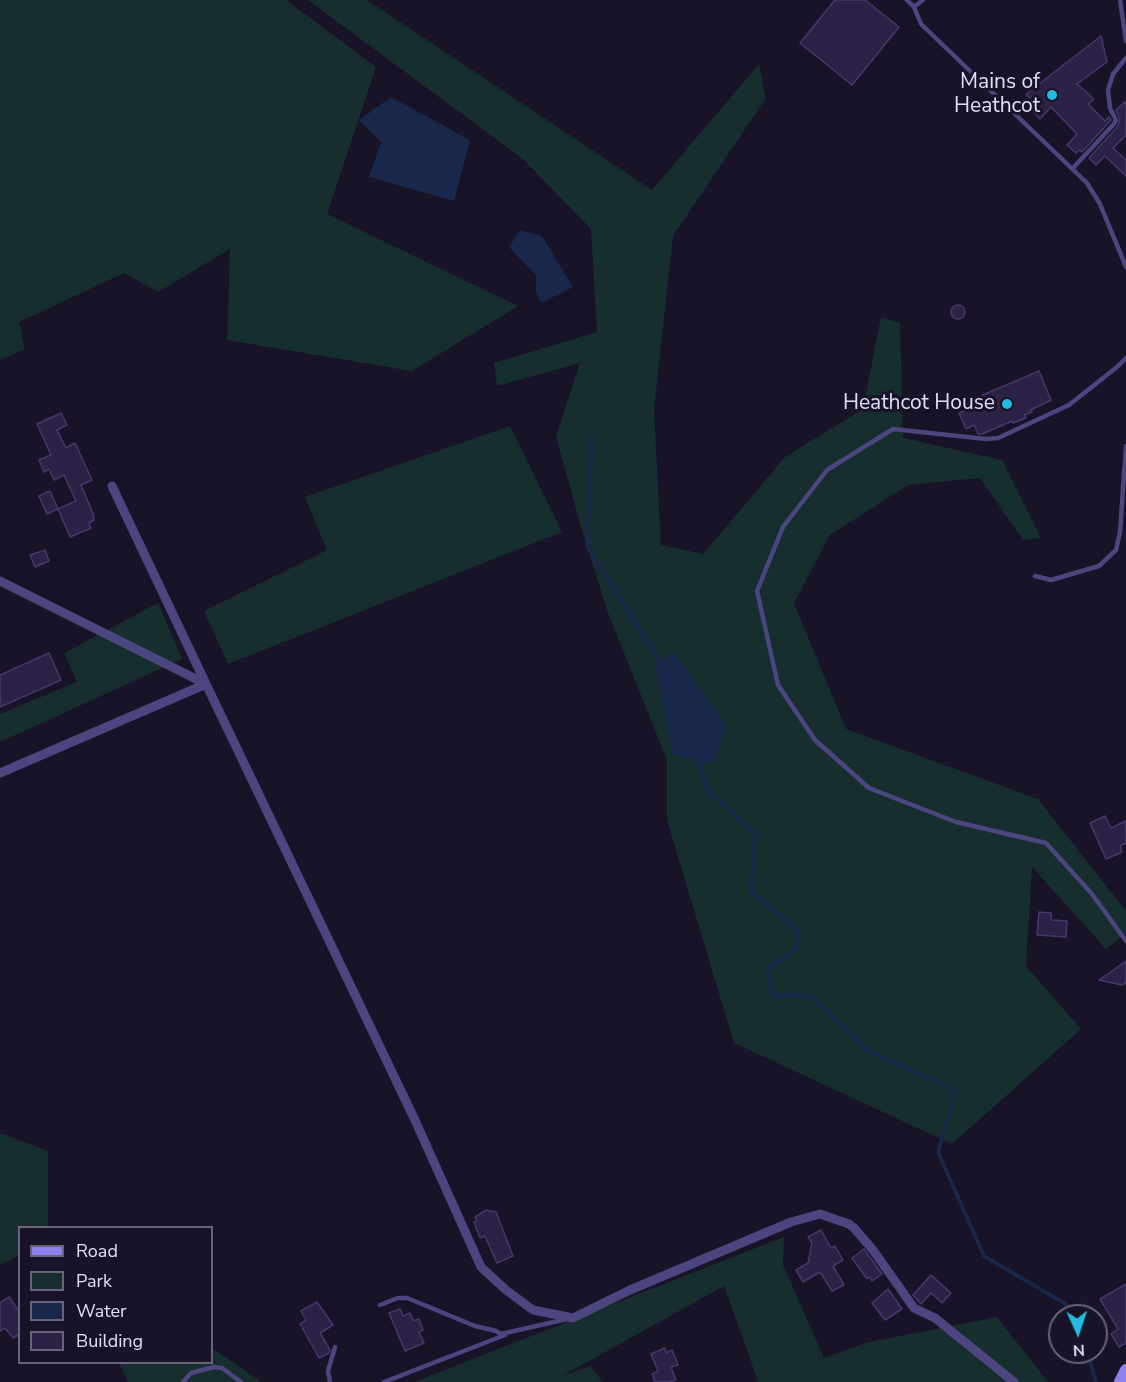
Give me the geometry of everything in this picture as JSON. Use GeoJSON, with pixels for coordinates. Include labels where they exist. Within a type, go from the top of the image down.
{"type":"FeatureCollection","features":[{"type":"Feature","properties":{"kind":"main road"},"geometry":{"type":"LineString","coordinates":[[1120,1382],[1126,1370]]}},
{"type":"Feature","properties":{"kind":"street"},"geometry":{"type":"LineString","coordinates":[[112,486],[414,1118],[481,1267],[533,1310],[573,1318],[630,1290],[781,1226],[820,1214],[854,1228],[873,1250],[914,1308],[935,1318],[1014,1382]]}},
{"type":"Feature","properties":{"kind":"street"},"geometry":{"type":"LineString","coordinates":[[0,581],[206,684]]}},
{"type":"Feature","properties":{"kind":"street"},"geometry":{"type":"LineString","coordinates":[[0,773],[206,684]]}},
{"type":"Feature","properties":{"kind":"lane"},"geometry":{"type":"LineString","coordinates":[[907,0],[914,7],[921,24],[1087,183],[1100,204],[1126,267]]}},
{"type":"Feature","properties":{"kind":"lane"},"geometry":{"type":"LineString","coordinates":[[914,7],[923,0]]}},
{"type":"Feature","properties":{"kind":"lane"},"geometry":{"type":"LineString","coordinates":[[1120,0],[1126,41]]}},
{"type":"Feature","properties":{"kind":"lane"},"geometry":{"type":"LineString","coordinates":[[1073,168],[1116,120],[1110,108],[1108,90],[1113,74],[1126,58]]}},
{"type":"Feature","properties":{"kind":"lane"},"geometry":{"type":"LineString","coordinates":[[1126,358],[1069,405],[999,438],[986,439],[893,429],[827,470],[783,527],[757,591],[778,685],[815,740],[869,788],[956,822],[1046,843],[1092,894],[1126,941]]}},
{"type":"Feature","properties":{"kind":"lane"},"geometry":{"type":"LineString","coordinates":[[1035,576],[1051,580],[1099,566],[1116,550],[1120,532],[1126,446]]}},
{"type":"Feature","properties":{"kind":"lane"},"geometry":{"type":"LineString","coordinates":[[380,1305],[398,1298],[407,1298],[475,1326],[507,1335]]}},
{"type":"Feature","properties":{"kind":"lane"},"geometry":{"type":"LineString","coordinates":[[384,1382],[514,1331],[573,1318]]}},
{"type":"Feature","properties":{"kind":"lane"},"geometry":{"type":"LineString","coordinates":[[330,1382],[327,1371],[335,1347]]}},
{"type":"Feature","properties":{"kind":"lane"},"geometry":{"type":"LineString","coordinates":[[183,1382],[191,1373],[214,1367],[222,1368],[241,1382]]}},
{"type":"Feature","properties":{"kind":"green space"},"geometry":{"type":"Polygon","coordinates":[[[0,0],[286,0],[376,67],[327,214],[518,306],[412,371],[227,340],[230,249],[158,292],[124,273],[19,322],[25,349],[0,360],[0,0]]]}},
{"type":"Feature","properties":{"kind":"green space"},"geometry":{"type":"Polygon","coordinates":[[[308,0],[367,0],[652,190],[759,64],[766,98],[673,236],[654,410],[661,545],[703,554],[785,457],[863,409],[881,317],[900,323],[903,438],[1002,460],[1041,538],[1023,540],[980,478],[908,485],[830,535],[794,603],[846,729],[1038,799],[1126,911],[1126,933],[1106,949],[1032,867],[1026,966],[1081,1029],[952,1144],[734,1043],[667,820],[667,760],[608,613],[556,436],[580,363],[497,386],[494,363],[597,332],[591,229],[524,160],[308,0]]]}},
{"type":"Feature","properties":{"kind":"green space"},"geometry":{"type":"Polygon","coordinates":[[[510,426],[562,532],[228,664],[204,611],[327,550],[305,497],[510,426]]]}},
{"type":"Feature","properties":{"kind":"green space"},"geometry":{"type":"Polygon","coordinates":[[[158,603],[182,659],[0,742],[0,714],[77,682],[64,653],[158,603]]]}},
{"type":"Feature","properties":{"kind":"green space"},"geometry":{"type":"Polygon","coordinates":[[[0,1133],[48,1151],[48,1226],[18,1226],[18,1256],[0,1265],[0,1133]]]}},
{"type":"Feature","properties":{"kind":"green space"},"geometry":{"type":"Polygon","coordinates":[[[784,1237],[783,1265],[824,1358],[869,1342],[997,1317],[1048,1382],[754,1382],[758,1381],[724,1286],[562,1376],[590,1366],[603,1382],[414,1382],[784,1237]]]}},
{"type":"Feature","properties":{"kind":"green space"},"geometry":{"type":"Polygon","coordinates":[[[213,1349],[262,1382],[128,1382],[119,1364],[213,1364],[213,1349]]]}},
{"type":"Feature","properties":{"kind":"water"},"geometry":{"type":"Polygon","coordinates":[[[391,97],[470,140],[454,201],[369,177],[381,142],[359,120],[391,97]]]}},
{"type":"Feature","properties":{"kind":"water"},"geometry":{"type":"Polygon","coordinates":[[[520,230],[542,236],[573,287],[541,303],[536,292],[536,276],[509,247],[520,230]]]}},
{"type":"Feature","properties":{"kind":"water"},"geometry":{"type":"Polygon","coordinates":[[[674,653],[727,726],[712,764],[672,754],[655,663],[674,653]]]}},
{"type":"Feature","properties":{"kind":"building"},"geometry":{"type":"Polygon","coordinates":[[[835,0],[865,0],[899,27],[852,85],[800,43],[835,0]]]}},
{"type":"Feature","properties":{"kind":"building","name":"Mains of Heathcot"},"geometry":{"type":"Polygon","coordinates":[[[1101,36],[1107,62],[1077,84],[1094,99],[1088,104],[1105,121],[1109,117],[1111,120],[1082,152],[1080,150],[1076,153],[1067,145],[1077,134],[1051,107],[1040,119],[1030,109],[1035,104],[1026,94],[1101,36]]]}},
{"type":"Feature","properties":{"kind":"building"},"geometry":{"type":"Polygon","coordinates":[[[1126,101],[1126,135],[1113,148],[1126,160],[1126,176],[1105,156],[1096,165],[1089,158],[1118,126],[1120,119],[1116,110],[1126,101]]]}},
{"type":"Feature","properties":{"kind":"building"},"geometry":{"type":"Polygon","coordinates":[[[958,305],[963,307],[965,312],[963,317],[958,319],[953,317],[951,312],[953,307],[958,305]]]}},
{"type":"Feature","properties":{"kind":"building","name":"Heathcot House"},"geometry":{"type":"Polygon","coordinates":[[[1039,371],[1051,400],[1024,415],[1026,418],[1013,423],[1012,421],[982,434],[978,434],[974,425],[966,429],[959,413],[969,409],[971,400],[1039,371]]]}},
{"type":"Feature","properties":{"kind":"building"},"geometry":{"type":"Polygon","coordinates":[[[61,413],[67,425],[57,430],[66,448],[75,443],[92,480],[81,485],[94,516],[94,520],[89,523],[91,528],[70,537],[58,509],[76,501],[64,475],[54,480],[49,469],[44,472],[39,460],[51,455],[37,424],[61,413]]]}},
{"type":"Feature","properties":{"kind":"building"},"geometry":{"type":"Polygon","coordinates":[[[50,491],[58,509],[47,514],[39,496],[50,491]]]}},
{"type":"Feature","properties":{"kind":"building"},"geometry":{"type":"Polygon","coordinates":[[[45,550],[49,561],[35,567],[30,555],[45,550]]]}},
{"type":"Feature","properties":{"kind":"building"},"geometry":{"type":"Polygon","coordinates":[[[49,653],[61,680],[0,707],[0,675],[49,653]]]}},
{"type":"Feature","properties":{"kind":"building"},"geometry":{"type":"Polygon","coordinates":[[[1105,816],[1111,828],[1126,821],[1126,843],[1120,846],[1122,852],[1106,859],[1090,823],[1105,816]]]}},
{"type":"Feature","properties":{"kind":"building"},"geometry":{"type":"Polygon","coordinates":[[[1039,912],[1051,913],[1051,920],[1067,921],[1066,937],[1037,935],[1039,912]]]}},
{"type":"Feature","properties":{"kind":"building"},"geometry":{"type":"Polygon","coordinates":[[[1126,961],[1126,983],[1122,985],[1099,980],[1126,961]]]}},
{"type":"Feature","properties":{"kind":"building"},"geometry":{"type":"Polygon","coordinates":[[[486,1210],[496,1212],[513,1256],[497,1263],[485,1236],[480,1238],[474,1222],[477,1221],[475,1217],[486,1210]]]}},
{"type":"Feature","properties":{"kind":"building"},"geometry":{"type":"Polygon","coordinates":[[[821,1230],[831,1248],[835,1246],[843,1260],[833,1266],[844,1285],[832,1291],[820,1272],[803,1282],[796,1270],[808,1263],[812,1243],[808,1237],[821,1230]]]}},
{"type":"Feature","properties":{"kind":"building"},"geometry":{"type":"Polygon","coordinates":[[[864,1249],[882,1274],[872,1281],[870,1277],[867,1279],[852,1258],[864,1249]]]}},
{"type":"Feature","properties":{"kind":"building"},"geometry":{"type":"Polygon","coordinates":[[[931,1275],[951,1293],[942,1303],[931,1293],[921,1304],[913,1295],[931,1275]]]}},
{"type":"Feature","properties":{"kind":"building"},"geometry":{"type":"Polygon","coordinates":[[[1126,1284],[1126,1343],[1119,1347],[1111,1334],[1118,1329],[1108,1312],[1108,1304],[1103,1304],[1100,1299],[1126,1284]]]}},
{"type":"Feature","properties":{"kind":"building"},"geometry":{"type":"Polygon","coordinates":[[[888,1289],[902,1309],[885,1320],[872,1303],[888,1289]]]}},
{"type":"Feature","properties":{"kind":"building"},"geometry":{"type":"Polygon","coordinates":[[[9,1297],[18,1310],[18,1335],[13,1338],[5,1328],[0,1331],[0,1303],[9,1297]]]}},
{"type":"Feature","properties":{"kind":"building"},"geometry":{"type":"Polygon","coordinates":[[[317,1302],[333,1325],[320,1333],[330,1350],[329,1353],[319,1358],[300,1324],[306,1320],[301,1311],[317,1302]]]}},
{"type":"Feature","properties":{"kind":"building"},"geometry":{"type":"Polygon","coordinates":[[[400,1309],[403,1316],[410,1313],[414,1321],[419,1319],[423,1330],[419,1332],[424,1343],[405,1351],[389,1313],[400,1309]]]}},
{"type":"Feature","properties":{"kind":"building"},"geometry":{"type":"Polygon","coordinates":[[[665,1348],[666,1353],[672,1350],[678,1365],[671,1367],[676,1380],[655,1382],[652,1374],[658,1371],[651,1354],[665,1348]]]}},
{"type":"Feature","properties":{"kind":"waterway"},"geometry":{"type":"LineString","coordinates":[[592,437],[587,546],[661,663]]}},
{"type":"Feature","properties":{"kind":"waterway"},"geometry":{"type":"LineString","coordinates":[[697,757],[707,789],[755,834],[751,891],[798,931],[795,950],[767,969],[773,996],[791,994],[813,998],[868,1051],[953,1089],[952,1106],[938,1152],[984,1256],[1066,1304]]}},
{"type":"Feature","properties":{"kind":"waterway"},"geometry":{"type":"LineString","coordinates":[[1091,1364],[1096,1382]]}},
{"type":"Feature","properties":{"kind":"place","name":"Mains of Heathcot"},"geometry":{"type":"Point","coordinates":[1052,95]}},
{"type":"Feature","properties":{"kind":"place","name":"Heathcot House"},"geometry":{"type":"Point","coordinates":[1007,404]}}]}
